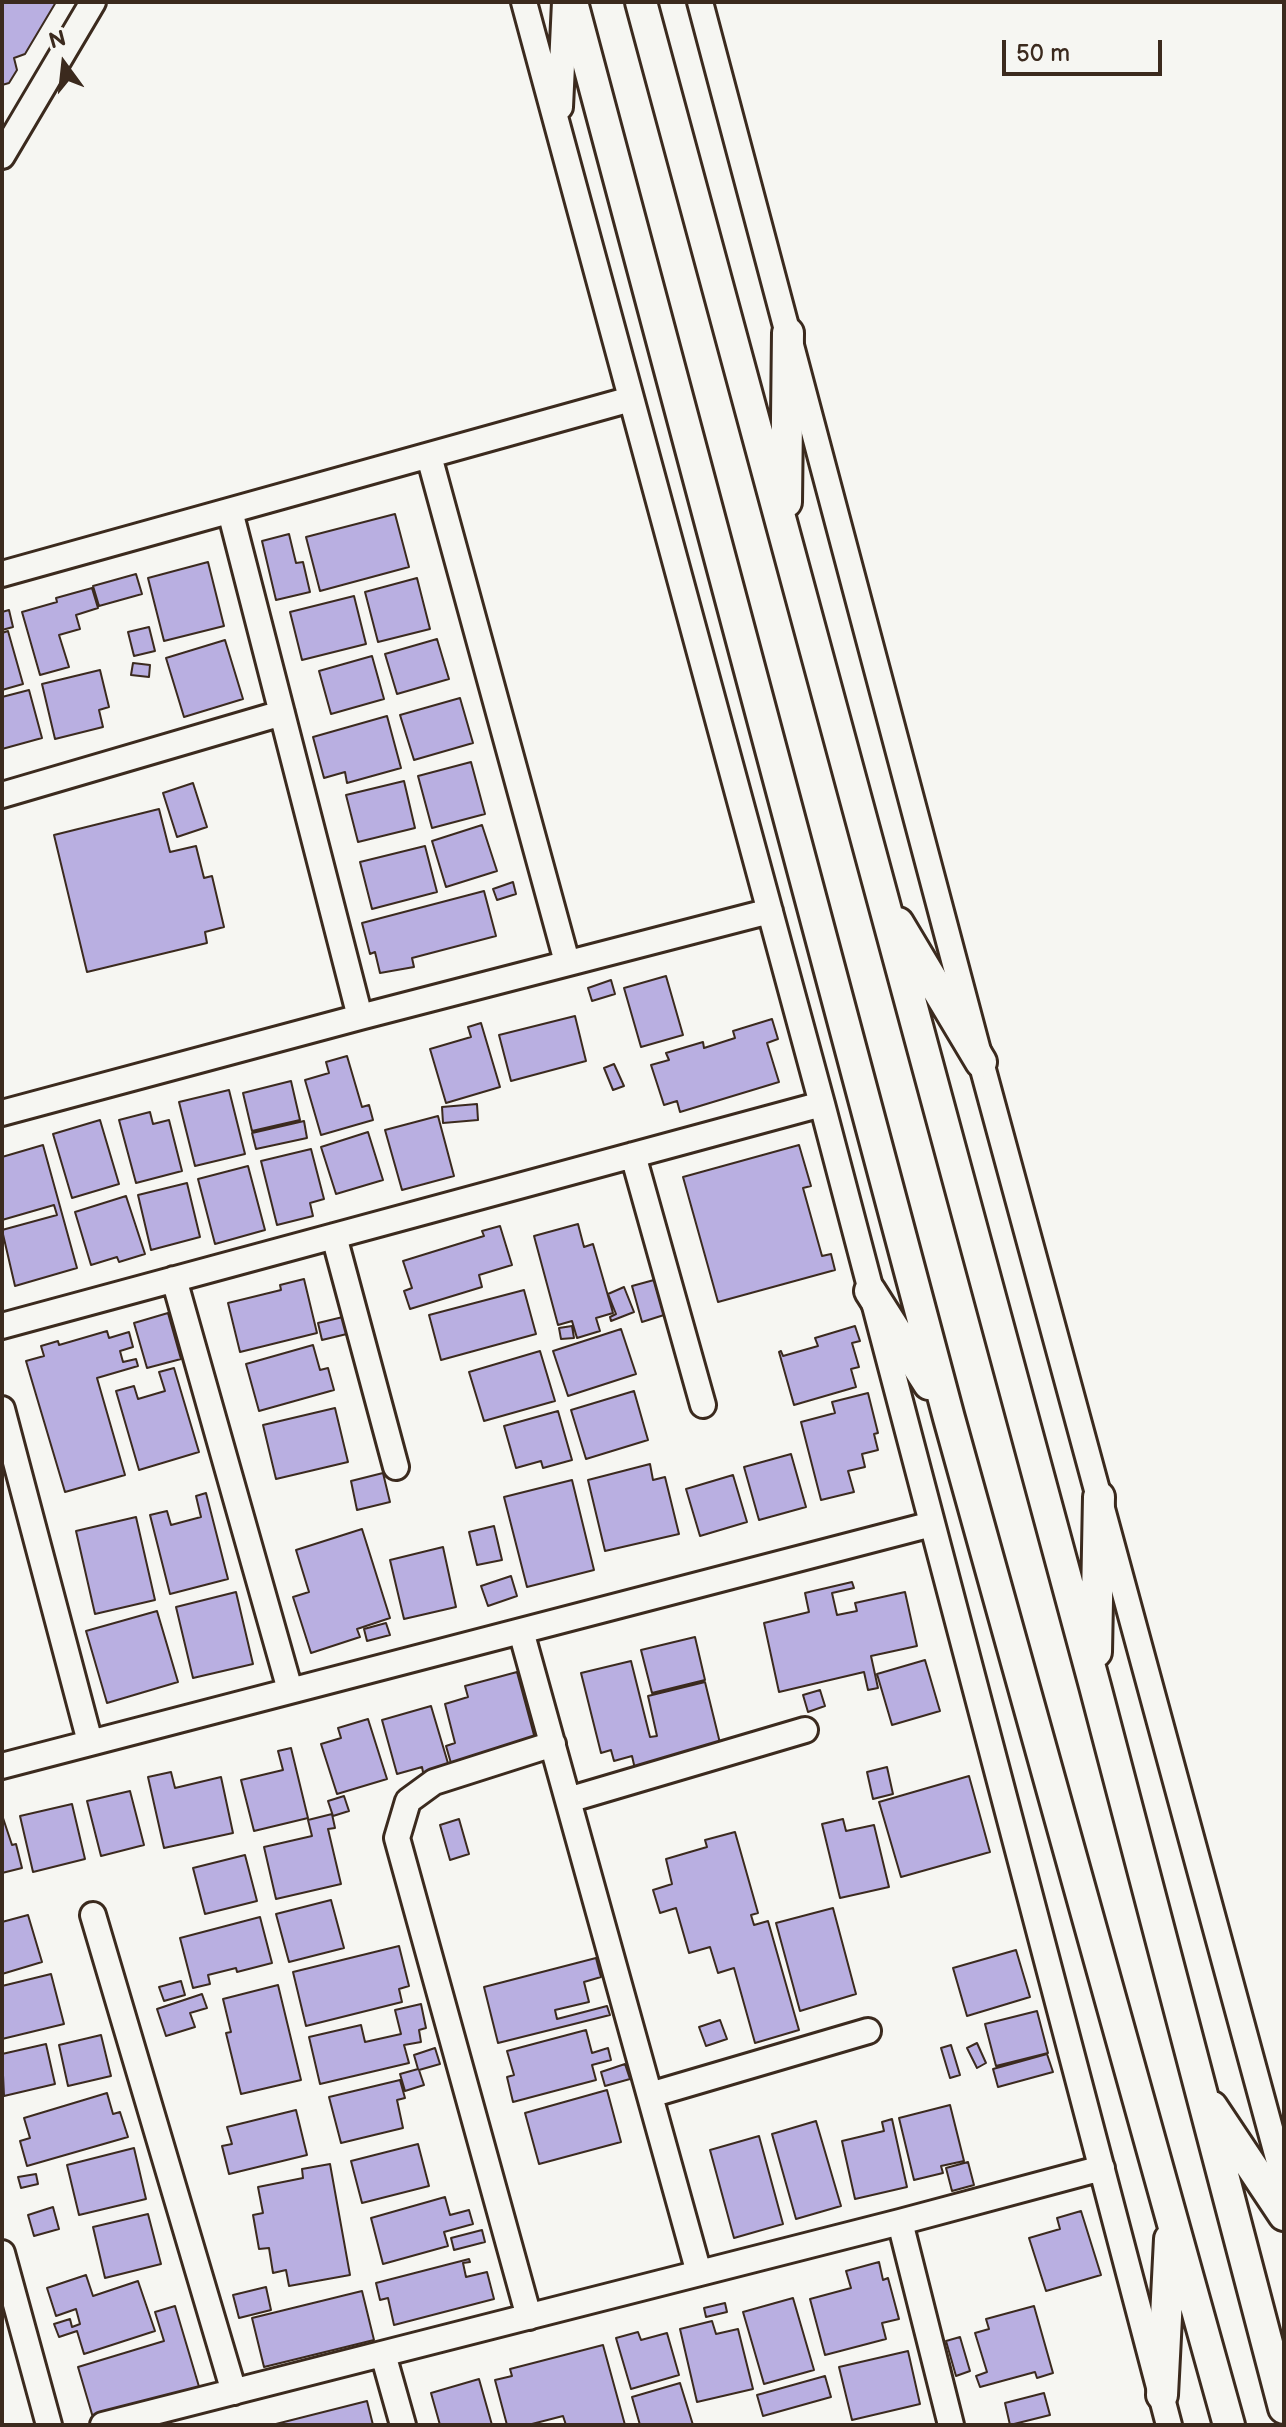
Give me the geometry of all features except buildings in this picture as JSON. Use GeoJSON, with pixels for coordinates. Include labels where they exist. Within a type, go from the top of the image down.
{"type":"FeatureCollection","features":[{"type":"Feature","properties":{"kind":"main road"},"geometry":{"type":"LineString","coordinates":[[572,2],[949,1418],[1229,2425]]}},
{"type":"Feature","properties":{"kind":"main road"},"geometry":{"type":"LineString","coordinates":[[641,2],[1095,1686],[1284,2408]]}},
{"type":"Feature","properties":{"kind":"main road"},"geometry":{"type":"LineString","coordinates":[[786,540],[788,333]]}},
{"type":"Feature","properties":{"kind":"main road"},"geometry":{"type":"LineString","coordinates":[[879,891],[981,1062]]}},
{"type":"Feature","properties":{"kind":"main road"},"geometry":{"type":"LineString","coordinates":[[870,1291],[949,1418]]}},
{"type":"Feature","properties":{"kind":"main road"},"geometry":{"type":"LineString","coordinates":[[1095,1686],[1099,1497]]}},
{"type":"Feature","properties":{"kind":"main road"},"geometry":{"type":"LineString","coordinates":[[1198,2086],[1284,2215]]}},
{"type":"Feature","properties":{"kind":"main road"},"geometry":{"type":"LineString","coordinates":[[1162,2395],[1171,2209]]}},
{"type":"Feature","properties":{"kind":"street"},"geometry":{"type":"LineString","coordinates":[[2,156],[93,2]]}},
{"type":"Feature","properties":{"kind":"street"},"geometry":{"type":"LineString","coordinates":[[524,2],[822,1104],[1169,2425]]}},
{"type":"Feature","properties":{"kind":"street"},"geometry":{"type":"LineString","coordinates":[[558,129],[565,2]]}},
{"type":"Feature","properties":{"kind":"street"},"geometry":{"type":"LineString","coordinates":[[700,2],[981,1062],[1284,2180]]}},
{"type":"Feature","properties":{"kind":"street"},"geometry":{"type":"LineString","coordinates":[[2,574],[631,399]]}},
{"type":"Feature","properties":{"kind":"street"},"geometry":{"type":"LineString","coordinates":[[429,456],[567,962]]}},
{"type":"Feature","properties":{"kind":"street"},"geometry":{"type":"LineString","coordinates":[[230,511],[360,1017]]}},
{"type":"Feature","properties":{"kind":"street"},"geometry":{"type":"LineString","coordinates":[[2,795],[282,713]]}},
{"type":"Feature","properties":{"kind":"street"},"geometry":{"type":"LineString","coordinates":[[2,1113],[770,911]]}},
{"type":"Feature","properties":{"kind":"street"},"geometry":{"type":"LineString","coordinates":[[2,1326],[822,1104]]}},
{"type":"Feature","properties":{"kind":"street"},"geometry":{"type":"LineString","coordinates":[[633,1155],[703,1405]]}},
{"type":"Feature","properties":{"kind":"street"},"geometry":{"type":"LineString","coordinates":[[334,1236],[396,1467]]}},
{"type":"Feature","properties":{"kind":"street"},"geometry":{"type":"LineString","coordinates":[[174,1279],[290,1690]]}},
{"type":"Feature","properties":{"kind":"street"},"geometry":{"type":"LineString","coordinates":[[2,1409],[12,1490],[90,1742]]}},
{"type":"Feature","properties":{"kind":"street"},"geometry":{"type":"LineString","coordinates":[[2,1766],[932,1524]]}},
{"type":"Feature","properties":{"kind":"street"},"geometry":{"type":"LineString","coordinates":[[521,1631],[699,2273]]}},
{"type":"Feature","properties":{"kind":"street"},"geometry":{"type":"LineString","coordinates":[[568,1800],[805,1730]]}},
{"type":"Feature","properties":{"kind":"street"},"geometry":{"type":"LineString","coordinates":[[529,2317],[397,1838],[408,1801],[434,1782],[553,1744]]}},
{"type":"Feature","properties":{"kind":"street"},"geometry":{"type":"LineString","coordinates":[[93,1915],[234,2392]]}},
{"type":"Feature","properties":{"kind":"street"},"geometry":{"type":"LineString","coordinates":[[650,2095],[868,2031]]}},
{"type":"Feature","properties":{"kind":"street"},"geometry":{"type":"LineString","coordinates":[[103,2425],[1102,2168]]}},
{"type":"Feature","properties":{"kind":"street"},"geometry":{"type":"LineString","coordinates":[[900,2222],[951,2425]]}},
{"type":"Feature","properties":{"kind":"street"},"geometry":{"type":"LineString","coordinates":[[2,2253],[49,2425]]}},
{"type":"Feature","properties":{"kind":"street"},"geometry":{"type":"LineString","coordinates":[[383,2354],[403,2425]]}}]}
